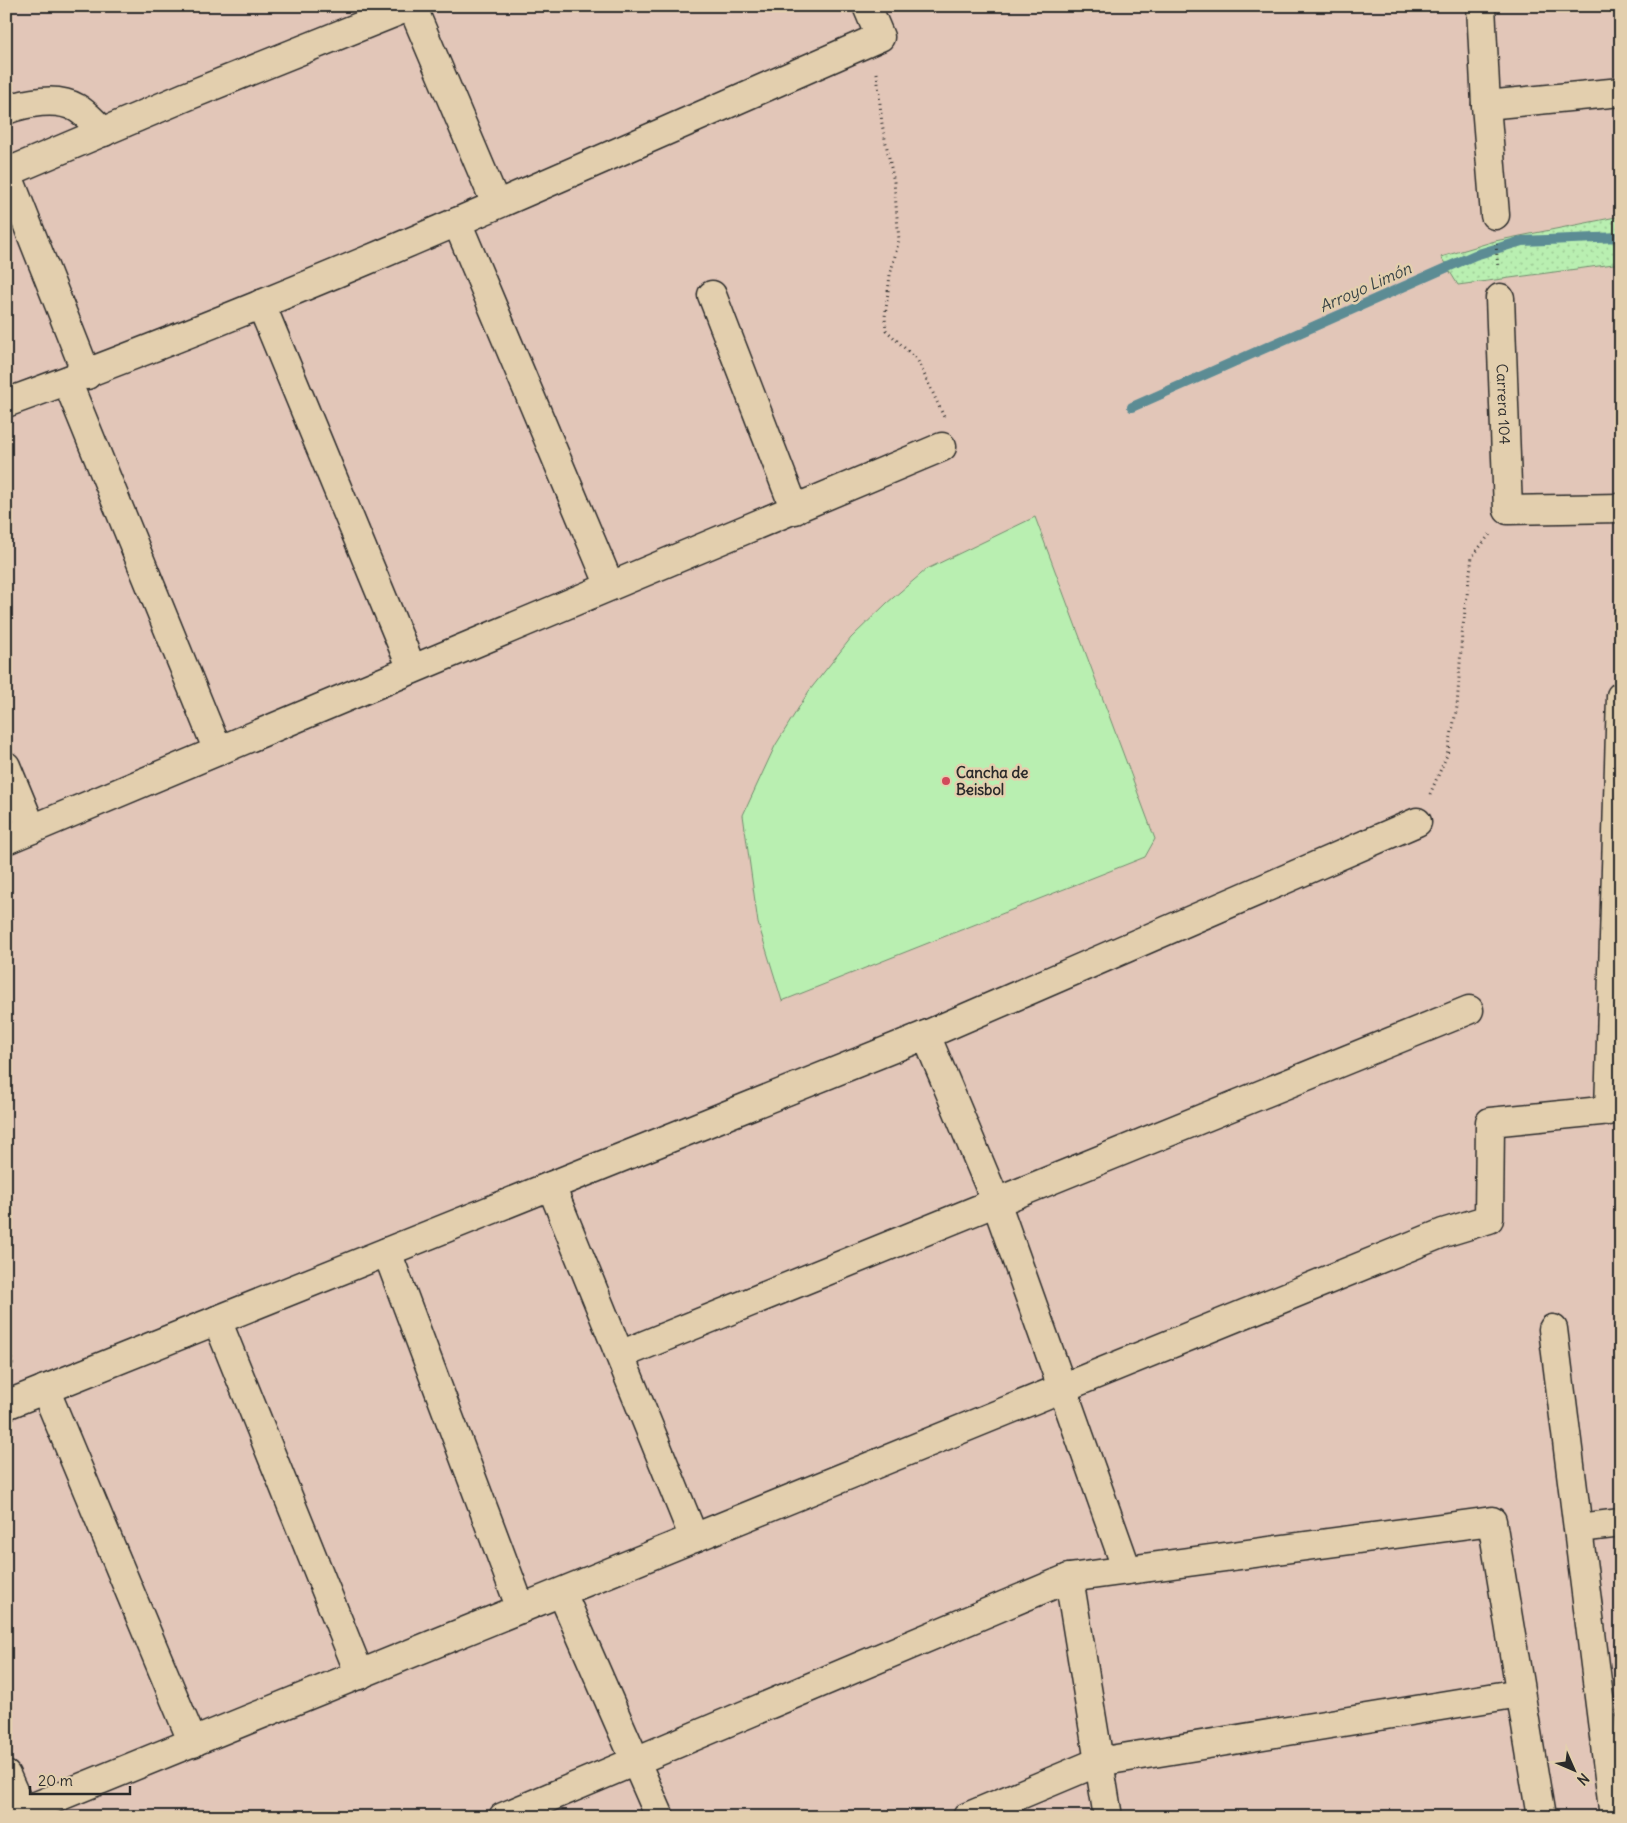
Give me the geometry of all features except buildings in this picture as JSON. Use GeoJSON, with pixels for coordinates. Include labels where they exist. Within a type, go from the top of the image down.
{"type":"FeatureCollection","features":[{"type":"Feature","properties":{"kind":"street"},"geometry":{"type":"LineString","coordinates":[[218,751],[77,378],[7,173],[411,6],[496,204]]}},
{"type":"Feature","properties":{"kind":"street"},"geometry":{"type":"LineString","coordinates":[[6,403],[77,378],[457,222],[880,37],[867,6]]}},
{"type":"Feature","properties":{"kind":"street"},"geometry":{"type":"LineString","coordinates":[[1482,6],[1486,105],[1495,228]]}},
{"type":"Feature","properties":{"kind":"street"},"geometry":{"type":"LineString","coordinates":[[1486,105],[1621,92]]}},
{"type":"Feature","properties":{"kind":"street"},"geometry":{"type":"LineString","coordinates":[[6,110],[23,104],[57,102],[76,107],[104,132]]}},
{"type":"Feature","properties":{"kind":"street"},"geometry":{"type":"LineString","coordinates":[[457,222],[610,586]]}},
{"type":"Feature","properties":{"kind":"street"},"geometry":{"type":"LineString","coordinates":[[712,295],[795,510]]}},
{"type":"Feature","properties":{"kind":"street","name":"Carrera 104"},"geometry":{"type":"LineString","coordinates":[[1500,298],[1508,510]]}},
{"type":"Feature","properties":{"kind":"street"},"geometry":{"type":"LineString","coordinates":[[260,304],[412,670]]}},
{"type":"Feature","properties":{"kind":"street"},"geometry":{"type":"LineString","coordinates":[[6,840],[942,447]]}},
{"type":"Feature","properties":{"kind":"street"},"geometry":{"type":"LineString","coordinates":[[1508,510],[1621,508]]}},
{"type":"Feature","properties":{"kind":"street"},"geometry":{"type":"LineString","coordinates":[[6,1775],[16,1814],[360,1675],[1063,1386],[1443,1234],[1489,1219],[1490,1122],[1615,1110],[1621,696]]}},
{"type":"Feature","properties":{"kind":"street"},"geometry":{"type":"LineString","coordinates":[[6,766],[32,830]]}},
{"type":"Feature","properties":{"kind":"street"},"geometry":{"type":"LineString","coordinates":[[6,1405],[926,1035],[1417,822]]}},
{"type":"Feature","properties":{"kind":"street"},"geometry":{"type":"LineString","coordinates":[[620,1355],[1469,1010]]}},
{"type":"Feature","properties":{"kind":"street"},"geometry":{"type":"LineString","coordinates":[[926,1035],[996,1202],[1127,1570]]}},
{"type":"Feature","properties":{"kind":"street"},"geometry":{"type":"LineString","coordinates":[[551,1186],[694,1538]]}},
{"type":"Feature","properties":{"kind":"street"},"geometry":{"type":"LineString","coordinates":[[387,1252],[521,1609]]}},
{"type":"Feature","properties":{"kind":"street"},"geometry":{"type":"LineString","coordinates":[[217,1320],[360,1675]]}},
{"type":"Feature","properties":{"kind":"street"},"geometry":{"type":"LineString","coordinates":[[1553,1329],[1614,1817]]}},
{"type":"Feature","properties":{"kind":"street"},"geometry":{"type":"LineString","coordinates":[[45,1389],[193,1743]]}},
{"type":"Feature","properties":{"kind":"street"},"geometry":{"type":"LineString","coordinates":[[503,1817],[1069,1578],[1492,1521],[1541,1817]]}},
{"type":"Feature","properties":{"kind":"street"},"geometry":{"type":"LineString","coordinates":[[1579,1528],[1621,1523]]}},
{"type":"Feature","properties":{"kind":"street"},"geometry":{"type":"LineString","coordinates":[[1069,1578],[1108,1817]]}},
{"type":"Feature","properties":{"kind":"street"},"geometry":{"type":"LineString","coordinates":[[562,1592],[660,1817]]}},
{"type":"Feature","properties":{"kind":"street"},"geometry":{"type":"LineString","coordinates":[[967,1817],[1098,1762],[1520,1693]]}},
{"type":"Feature","properties":{"kind":"path"},"geometry":{"type":"LineString","coordinates":[[880,37],[877,82],[882,124],[894,182],[899,240],[890,275],[885,317],[886,330],[918,361],[930,382],[950,432],[942,447]]}},
{"type":"Feature","properties":{"kind":"path"},"geometry":{"type":"LineString","coordinates":[[1495,228],[1499,270]]}},
{"type":"Feature","properties":{"kind":"path"},"geometry":{"type":"LineString","coordinates":[[1417,822],[1448,755],[1456,707],[1462,634],[1472,557],[1508,510]]}},
{"type":"Feature","properties":{"kind":"path"},"geometry":{"type":"LineString","coordinates":[[6,1324],[14,1374]]}},
{"type":"Feature","properties":{"kind":"green space"},"geometry":{"type":"Polygon","coordinates":[[[1621,216],[1621,263],[1458,285],[1441,257],[1495,241],[1621,216]]]}},
{"type":"Feature","properties":{"kind":"green space","name":"Cancha de Beisbol"},"geometry":{"type":"Polygon","coordinates":[[[1035,517],[1155,839],[1145,857],[782,1001],[758,923],[743,815],[775,746],[809,691],[851,638],[887,603],[927,569],[1035,517]]]}},
{"type":"Feature","properties":{"kind":"waterway","name":"Arroyo Limón"},"geometry":{"type":"LineString","coordinates":[[1132,407],[1475,255],[1522,241],[1621,237]]}},
{"type":"Feature","properties":{"kind":"place","name":"Cancha de Beisbol"},"geometry":{"type":"Point","coordinates":[946,781]}}]}
